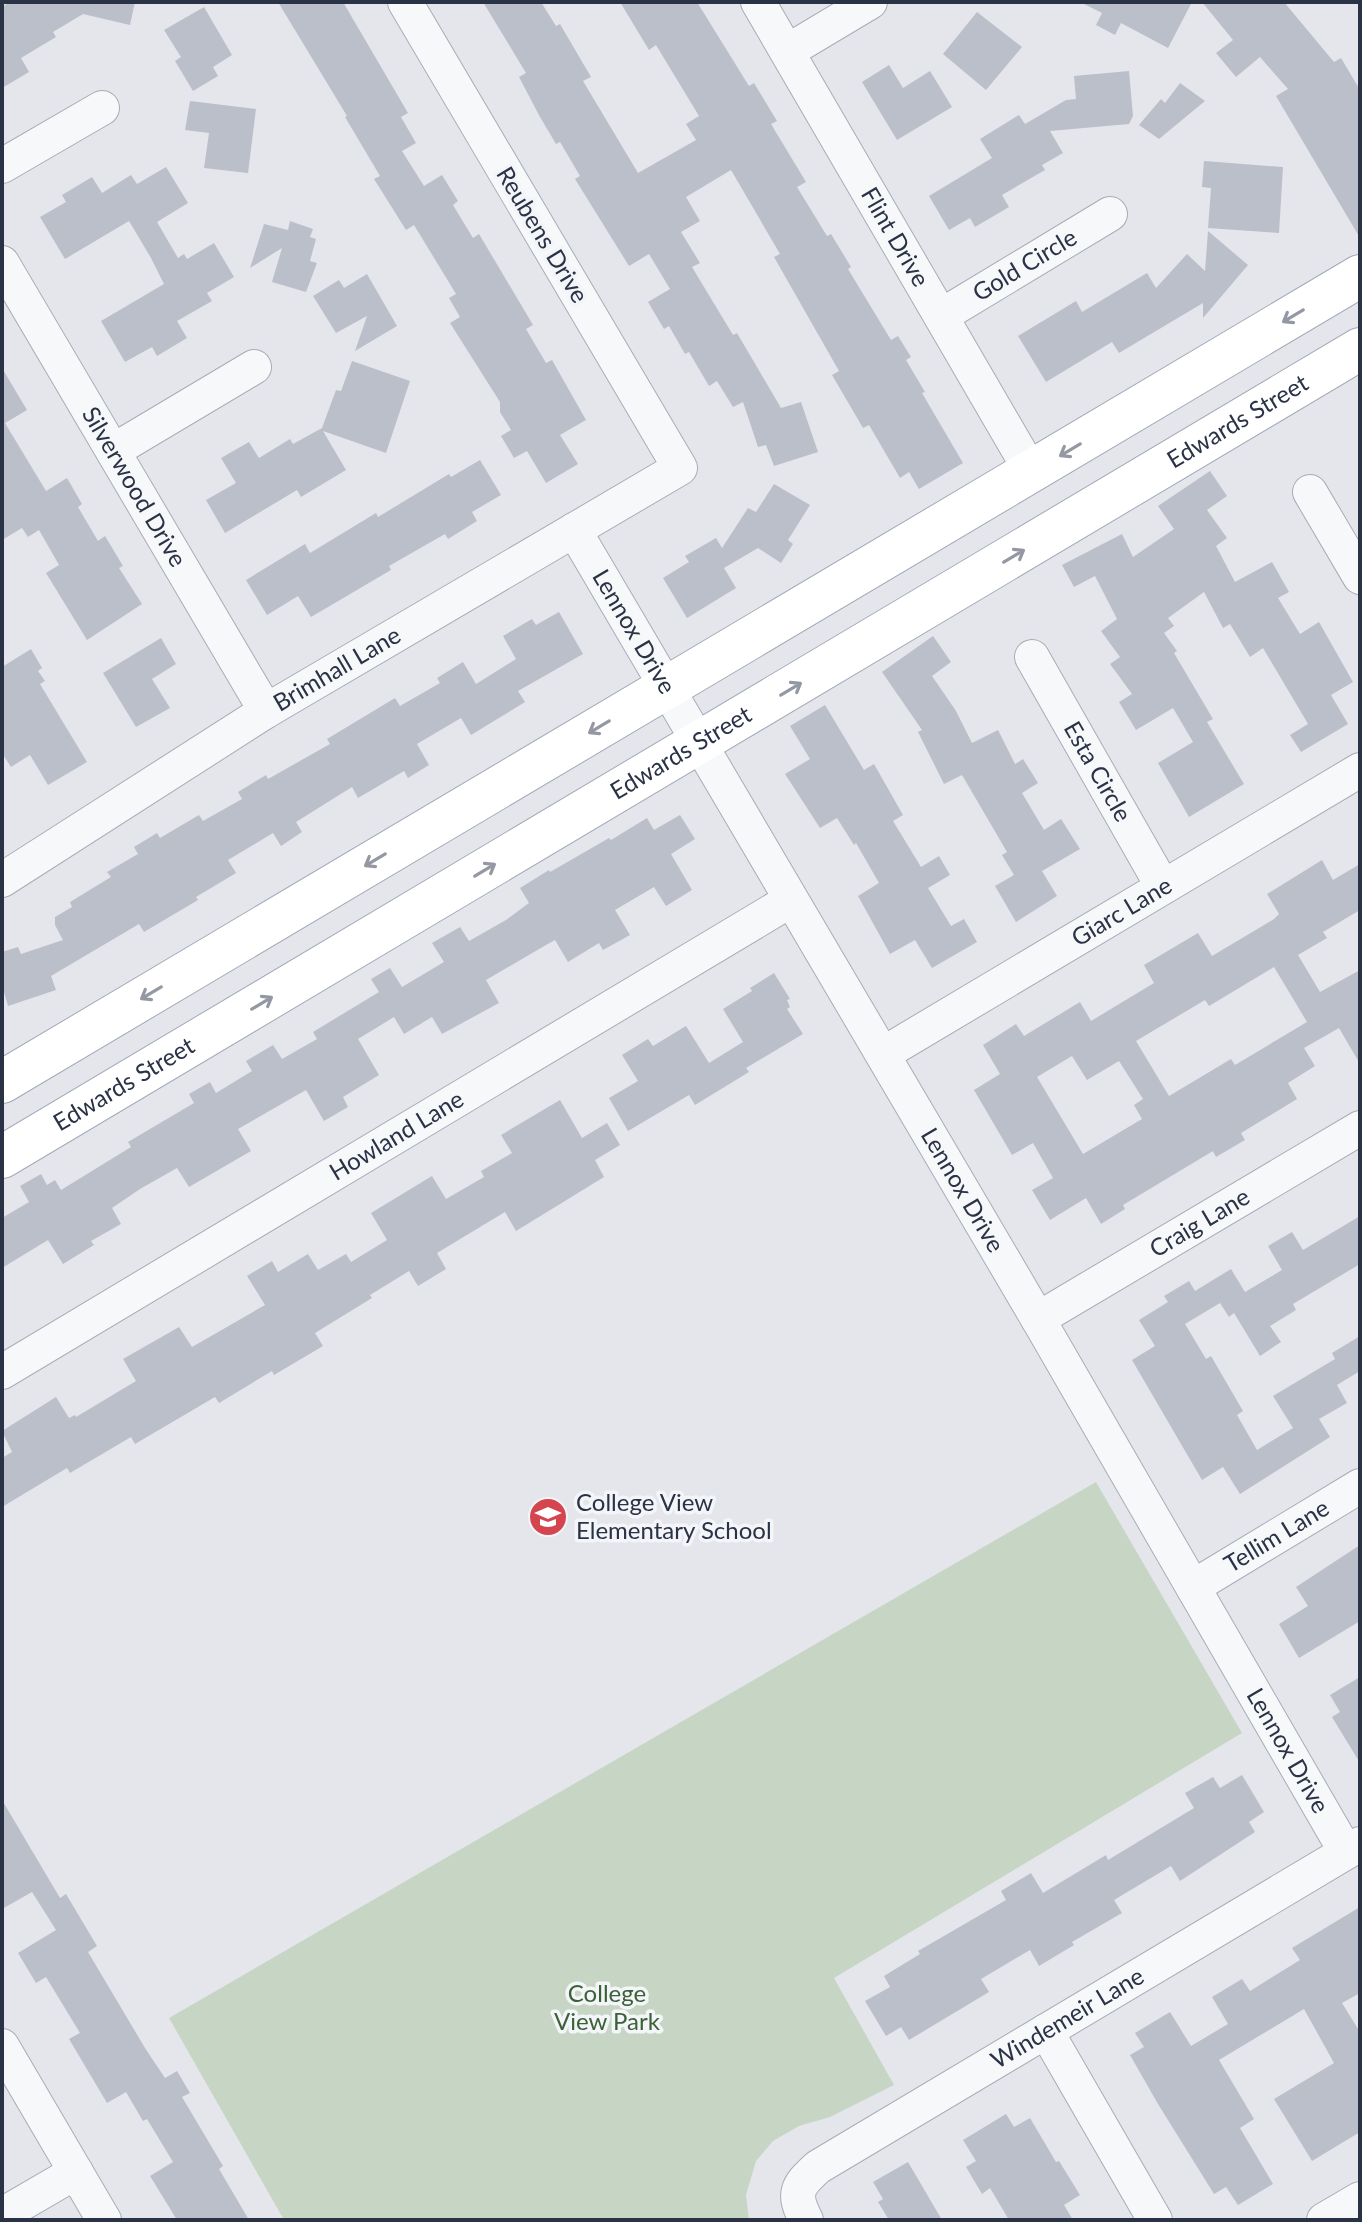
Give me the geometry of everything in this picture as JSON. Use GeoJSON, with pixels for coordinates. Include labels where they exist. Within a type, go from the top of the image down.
{"type":"FeatureCollection","features":[{"type":"Feature","properties":{"kind":"main road"},"geometry":{"type":"LineString","coordinates":[[2,1082],[1360,276]]}},
{"type":"Feature","properties":{"kind":"main road","name":"Edwards Street"},"geometry":{"type":"LineString","coordinates":[[2,1157],[1360,349]]}},
{"type":"Feature","properties":{"kind":"street","name":"Reubens Drive"},"geometry":{"type":"LineString","coordinates":[[405,2],[680,468]]}},
{"type":"Feature","properties":{"kind":"street","name":"Flint Drive"},"geometry":{"type":"LineString","coordinates":[[758,2],[1032,473]]}},
{"type":"Feature","properties":{"kind":"street"},"geometry":{"type":"LineString","coordinates":[[788,51],[870,2]]}},
{"type":"Feature","properties":{"kind":"street"},"geometry":{"type":"LineString","coordinates":[[2,166],[102,108]]}},
{"type":"Feature","properties":{"kind":"street","name":"Gold Circle"},"geometry":{"type":"LineString","coordinates":[[941,316],[1110,214]]}},
{"type":"Feature","properties":{"kind":"street","name":"Silverwood Drive"},"geometry":{"type":"LineString","coordinates":[[2,263],[266,711]]}},
{"type":"Feature","properties":{"kind":"street"},"geometry":{"type":"LineString","coordinates":[[113,451],[254,367]]}},
{"type":"Feature","properties":{"kind":"street","name":"Brimhall Lane"},"geometry":{"type":"LineString","coordinates":[[2,880],[266,711],[680,468]]}},
{"type":"Feature","properties":{"kind":"street"},"geometry":{"type":"LineString","coordinates":[[1310,492],[1360,577]]}},
{"type":"Feature","properties":{"kind":"street","name":"Lennox Drive"},"geometry":{"type":"LineString","coordinates":[[574,530],[1193,1587],[1353,1848]]}},
{"type":"Feature","properties":{"kind":"street","name":"Esta Circle"},"geometry":{"type":"LineString","coordinates":[[1032,657],[1163,887]]}},
{"type":"Feature","properties":{"kind":"street","name":"Giarc Lane"},"geometry":{"type":"LineString","coordinates":[[883,1054],[1360,770]]}},
{"type":"Feature","properties":{"kind":"street","name":"Howland Lane"},"geometry":{"type":"LineString","coordinates":[[2,1372],[791,900]]}},
{"type":"Feature","properties":{"kind":"street","name":"Craig Lane"},"geometry":{"type":"LineString","coordinates":[[1038,1319],[1360,1128]]}},
{"type":"Feature","properties":{"kind":"street","name":"Tellim Lane"},"geometry":{"type":"LineString","coordinates":[[1193,1587],[1360,1486]]}},
{"type":"Feature","properties":{"kind":"street","name":"Windemeir Lane"},"geometry":{"type":"LineString","coordinates":[[803,2214],[797,2194],[802,2181],[818,2167],[1353,1848]]}},
{"type":"Feature","properties":{"kind":"street"},"geometry":{"type":"LineString","coordinates":[[1046,2031],[1155,2220]]}},
{"type":"Feature","properties":{"kind":"street"},"geometry":{"type":"LineString","coordinates":[[2,2046],[104,2220]]}},
{"type":"Feature","properties":{"kind":"street"},"geometry":{"type":"LineString","coordinates":[[2,2215],[76,2172]]}},
{"type":"Feature","properties":{"kind":"street"},"geometry":{"type":"LineString","coordinates":[[1324,2220],[1360,2199]]}},
{"type":"Feature","properties":{"kind":"green space","name":"College View Park"},"geometry":{"type":"Polygon","coordinates":[[[1096,1482],[1242,1733],[834,1978],[894,2085],[830,2117],[799,2126],[773,2141],[756,2161],[746,2195],[749,2220],[284,2220],[169,2018],[1096,1482]]]}},
{"type":"Feature","properties":{"kind":"building"},"geometry":{"type":"Polygon","coordinates":[[[10,2],[135,2],[130,25],[83,14],[53,32],[56,37],[21,58],[29,72],[2,88],[2,7],[10,2]]]}},
{"type":"Feature","properties":{"kind":"building"},"geometry":{"type":"Polygon","coordinates":[[[278,2],[343,2],[408,113],[401,117],[416,143],[402,151],[424,186],[442,175],[458,201],[453,205],[473,238],[479,234],[533,325],[526,329],[546,363],[552,360],[586,420],[560,435],[578,464],[546,483],[527,451],[514,458],[501,436],[511,430],[500,412],[500,402],[450,323],[460,317],[449,298],[456,294],[414,225],[406,230],[374,179],[380,176],[278,2]]]}},
{"type":"Feature","properties":{"kind":"building"},"geometry":{"type":"Polygon","coordinates":[[[483,2],[541,2],[556,26],[560,24],[591,77],[583,81],[638,173],[696,140],[686,124],[699,116],[656,45],[649,50],[620,2],[697,2],[749,86],[754,83],[777,121],[771,124],[806,182],[797,187],[827,236],[831,234],[851,267],[848,269],[891,340],[898,336],[911,357],[906,360],[925,392],[922,393],[963,463],[919,489],[909,472],[900,478],[869,425],[863,428],[832,375],[839,371],[774,257],[780,254],[731,170],[686,197],[700,221],[681,232],[700,263],[692,267],[733,335],[737,333],[781,408],[801,402],[818,452],[774,466],[766,445],[758,447],[743,402],[733,407],[717,381],[709,386],[669,326],[664,329],[648,302],[670,289],[649,254],[629,266],[575,179],[580,176],[560,142],[556,144],[540,117],[519,77],[526,73],[483,2]]]}},
{"type":"Feature","properties":{"kind":"building"},"geometry":{"type":"Polygon","coordinates":[[[1080,2],[1192,2],[1168,48],[1121,23],[1115,35],[1096,25],[1102,13],[1080,2]]]}},
{"type":"Feature","properties":{"kind":"building"},"geometry":{"type":"Polygon","coordinates":[[[1202,2],[1284,2],[1334,62],[1341,58],[1360,90],[1360,238],[1276,96],[1288,89],[1260,57],[1236,77],[1216,53],[1233,40],[1202,2]]]}},
{"type":"Feature","properties":{"kind":"building"},"geometry":{"type":"Polygon","coordinates":[[[204,7],[232,55],[213,67],[218,76],[193,91],[175,61],[181,57],[164,30],[204,7]]]}},
{"type":"Feature","properties":{"kind":"building"},"geometry":{"type":"Polygon","coordinates":[[[977,12],[1022,47],[986,90],[943,54],[977,12]]]}},
{"type":"Feature","properties":{"kind":"building"},"geometry":{"type":"Polygon","coordinates":[[[889,65],[903,88],[930,71],[952,107],[897,140],[862,82],[889,65]]]}},
{"type":"Feature","properties":{"kind":"building"},"geometry":{"type":"Polygon","coordinates":[[[1129,71],[1133,116],[1129,124],[1050,131],[1063,153],[1042,165],[1045,170],[1002,195],[1009,207],[975,227],[970,218],[949,230],[929,196],[992,158],[980,139],[1019,115],[1025,124],[1066,100],[1076,99],[1074,76],[1129,71]]]}},
{"type":"Feature","properties":{"kind":"building"},"geometry":{"type":"Polygon","coordinates":[[[1180,83],[1205,101],[1159,139],[1139,125],[1161,99],[1165,103],[1180,83]]]}},
{"type":"Feature","properties":{"kind":"building"},"geometry":{"type":"Polygon","coordinates":[[[190,101],[256,109],[248,173],[204,168],[209,133],[185,130],[190,101]]]}},
{"type":"Feature","properties":{"kind":"building"},"geometry":{"type":"Polygon","coordinates":[[[1204,161],[1283,167],[1279,233],[1208,228],[1211,188],[1202,187],[1204,161]]]}},
{"type":"Feature","properties":{"kind":"building"},"geometry":{"type":"Polygon","coordinates":[[[166,167],[188,203],[157,222],[178,258],[184,254],[187,259],[214,243],[234,277],[207,293],[212,301],[177,321],[187,338],[157,356],[152,347],[125,362],[101,321],[164,284],[151,258],[129,221],[65,259],[40,217],[66,202],[62,195],[92,177],[102,193],[131,175],[137,184],[166,167]]]}},
{"type":"Feature","properties":{"kind":"building"},"geometry":{"type":"Polygon","coordinates":[[[290,221],[313,229],[310,237],[316,239],[310,261],[317,263],[306,292],[272,282],[282,248],[250,268],[264,224],[288,230],[290,221]]]}},
{"type":"Feature","properties":{"kind":"building"},"geometry":{"type":"Polygon","coordinates":[[[1208,231],[1248,265],[1203,318],[1203,303],[1119,353],[1112,342],[1046,382],[1018,336],[1076,301],[1082,312],[1147,273],[1156,288],[1187,254],[1205,271],[1208,231]]]}},
{"type":"Feature","properties":{"kind":"building"},"geometry":{"type":"Polygon","coordinates":[[[367,274],[397,326],[355,351],[367,316],[336,333],[313,296],[339,280],[344,288],[367,274]]]}},
{"type":"Feature","properties":{"kind":"building"},"geometry":{"type":"Polygon","coordinates":[[[352,361],[410,381],[386,453],[323,431],[346,470],[301,497],[297,490],[225,533],[206,500],[236,483],[221,458],[249,442],[259,458],[290,439],[293,444],[322,428],[336,390],[341,391],[352,361]]]}},
{"type":"Feature","properties":{"kind":"building"},"geometry":{"type":"Polygon","coordinates":[[[2,368],[27,410],[5,423],[46,491],[67,478],[82,504],[78,507],[98,541],[105,536],[123,566],[119,568],[142,604],[87,640],[46,573],[59,565],[39,530],[28,537],[22,528],[2,540],[2,368]]]}},
{"type":"Feature","properties":{"kind":"building"},"geometry":{"type":"Polygon","coordinates":[[[480,460],[501,495],[472,512],[477,521],[448,539],[445,534],[389,566],[391,570],[311,617],[298,596],[267,615],[246,580],[305,544],[310,553],[376,513],[378,517],[449,474],[451,477],[480,460]]]}},
{"type":"Feature","properties":{"kind":"building"},"geometry":{"type":"Polygon","coordinates":[[[1210,471],[1227,496],[1207,510],[1227,538],[1216,546],[1235,582],[1272,562],[1289,592],[1278,598],[1300,634],[1319,622],[1353,682],[1331,695],[1348,724],[1301,752],[1290,735],[1308,724],[1263,648],[1250,657],[1230,624],[1223,628],[1204,592],[1168,618],[1174,626],[1164,633],[1213,719],[1207,722],[1244,784],[1189,817],[1158,763],[1193,742],[1173,708],[1136,730],[1119,702],[1132,694],[1110,664],[1120,657],[1101,631],[1117,619],[1095,576],[1074,587],[1062,565],[1122,534],[1133,557],[1174,529],[1158,506],[1210,471]]]}},
{"type":"Feature","properties":{"kind":"building"},"geometry":{"type":"Polygon","coordinates":[[[774,484],[810,505],[788,540],[793,544],[781,563],[758,548],[724,568],[736,588],[687,618],[663,578],[689,562],[685,556],[716,538],[722,548],[748,508],[756,512],[774,484]]]}},
{"type":"Feature","properties":{"kind":"building"},"geometry":{"type":"Polygon","coordinates":[[[559,612],[583,654],[518,691],[525,702],[471,735],[461,718],[417,744],[429,765],[408,778],[404,771],[358,798],[352,787],[296,822],[302,832],[281,846],[273,833],[228,860],[236,873],[196,897],[198,900],[144,932],[139,924],[51,976],[56,990],[8,1006],[2,985],[2,952],[18,947],[21,954],[63,940],[55,925],[55,917],[72,907],[70,902],[111,877],[107,872],[138,854],[134,847],[157,833],[160,838],[199,815],[203,821],[242,799],[238,792],[330,744],[327,739],[395,698],[400,706],[440,683],[437,678],[463,662],[476,684],[516,659],[503,636],[532,619],[536,625],[559,612]]]}},
{"type":"Feature","properties":{"kind":"building"},"geometry":{"type":"Polygon","coordinates":[[[933,636],[951,662],[932,676],[956,711],[972,743],[998,730],[1015,764],[1023,759],[1038,783],[1022,793],[1044,830],[1061,819],[1080,849],[1042,871],[1057,896],[1016,922],[995,886],[1014,875],[1002,855],[1007,852],[962,775],[944,784],[918,732],[922,730],[882,672],[933,636]]]}},
{"type":"Feature","properties":{"kind":"building"},"geometry":{"type":"Polygon","coordinates":[[[161,638],[176,664],[152,679],[170,708],[136,727],[103,673],[161,638]]]}},
{"type":"Feature","properties":{"kind":"building"},"geometry":{"type":"Polygon","coordinates":[[[31,649],[42,668],[38,671],[45,681],[40,684],[87,762],[48,785],[30,755],[11,767],[2,753],[2,667],[31,649]]]}},
{"type":"Feature","properties":{"kind":"building"},"geometry":{"type":"Polygon","coordinates":[[[825,705],[864,770],[874,764],[903,815],[893,821],[921,867],[939,856],[950,875],[928,888],[951,926],[964,919],[977,942],[932,968],[915,940],[890,954],[858,896],[879,883],[856,843],[854,845],[837,818],[820,828],[785,774],[810,759],[790,726],[825,705]]]}},
{"type":"Feature","properties":{"kind":"building"},"geometry":{"type":"Polygon","coordinates":[[[680,815],[695,839],[671,854],[692,890],[666,906],[654,887],[615,910],[630,935],[603,950],[599,943],[568,962],[555,940],[486,980],[499,1003],[442,1034],[432,1017],[404,1034],[394,1017],[358,1039],[379,1075],[343,1097],[348,1107],[324,1121],[306,1090],[238,1129],[251,1151],[189,1187],[177,1168],[140,1189],[112,1208],[121,1224],[91,1241],[94,1245],[63,1264],[48,1240],[2,1268],[2,1218],[29,1202],[20,1186],[41,1174],[47,1185],[55,1180],[61,1190],[131,1147],[128,1142],[194,1103],[189,1094],[210,1082],[216,1093],[252,1071],[246,1061],[273,1045],[282,1059],[317,1039],[313,1032],[379,992],[371,979],[390,968],[402,987],[444,962],[432,943],[460,927],[469,941],[506,920],[529,903],[520,888],[549,870],[609,838],[611,840],[647,818],[654,830],[680,815]]]}},
{"type":"Feature","properties":{"kind":"building"},"geometry":{"type":"Polygon","coordinates":[[[1322,860],[1333,880],[1360,864],[1360,910],[1323,932],[1327,938],[1298,955],[1320,992],[1360,970],[1360,1064],[1339,1028],[1304,1048],[1315,1066],[1288,1083],[1297,1099],[1241,1133],[1245,1140],[1216,1157],[1213,1151],[1123,1205],[1125,1209],[1101,1224],[1086,1198],[1050,1220],[1032,1190],[1053,1178],[1033,1143],[1012,1155],[974,1090],[1000,1074],[983,1045],[1016,1024],[1024,1036],[1080,1002],[1091,1021],[1154,983],[1144,965],[1198,933],[1212,956],[1274,919],[1279,914],[1267,894],[1322,860]],[[1274,967],[1209,1006],[1205,1000],[1136,1041],[1169,1096],[1231,1059],[1235,1065],[1307,1022],[1274,967]],[[1072,1056],[1037,1077],[1083,1154],[1142,1119],[1134,1105],[1143,1099],[1119,1061],[1087,1080],[1072,1056]]]}},
{"type":"Feature","properties":{"kind":"building"},"geometry":{"type":"Polygon","coordinates":[[[774,973],[790,999],[787,1000],[790,1007],[787,1009],[803,1034],[746,1068],[749,1072],[695,1105],[689,1095],[628,1131],[609,1098],[638,1081],[622,1055],[648,1039],[653,1046],[686,1026],[709,1063],[743,1042],[723,1009],[774,973]]]}},
{"type":"Feature","properties":{"kind":"building"},"geometry":{"type":"Polygon","coordinates":[[[560,1100],[582,1138],[607,1123],[620,1145],[595,1160],[604,1177],[516,1231],[505,1212],[437,1253],[446,1269],[418,1286],[409,1271],[370,1295],[372,1298],[315,1333],[323,1346],[274,1375],[272,1371],[219,1403],[215,1397],[135,1444],[131,1437],[70,1473],[67,1468],[2,1507],[2,1458],[12,1452],[2,1431],[56,1397],[69,1418],[76,1417],[136,1381],[123,1359],[179,1327],[192,1347],[265,1305],[247,1276],[272,1261],[278,1272],[308,1254],[318,1270],[346,1254],[351,1262],[387,1240],[371,1213],[432,1176],[446,1199],[484,1177],[481,1171],[512,1153],[501,1135],[560,1100]]]}},
{"type":"Feature","properties":{"kind":"building"},"geometry":{"type":"Polygon","coordinates":[[[1360,1216],[1360,1264],[1293,1304],[1296,1310],[1270,1326],[1281,1342],[1260,1356],[1234,1313],[1229,1317],[1220,1303],[1185,1324],[1206,1359],[1211,1356],[1243,1411],[1237,1415],[1257,1450],[1293,1428],[1273,1396],[1335,1359],[1332,1353],[1360,1336],[1360,1371],[1337,1385],[1347,1403],[1319,1419],[1330,1437],[1240,1494],[1223,1467],[1202,1480],[1132,1360],[1155,1346],[1139,1320],[1168,1302],[1164,1296],[1189,1281],[1195,1291],[1231,1269],[1245,1292],[1282,1270],[1268,1246],[1292,1232],[1303,1250],[1360,1216]]]}},
{"type":"Feature","properties":{"kind":"building"},"geometry":{"type":"Polygon","coordinates":[[[1360,1545],[1360,1621],[1299,1658],[1279,1624],[1308,1606],[1296,1587],[1360,1545]]]}},
{"type":"Feature","properties":{"kind":"building"},"geometry":{"type":"Polygon","coordinates":[[[1360,1677],[1360,1763],[1332,1717],[1340,1712],[1330,1695],[1360,1677]]]}},
{"type":"Feature","properties":{"kind":"building"},"geometry":{"type":"Polygon","coordinates":[[[1242,1775],[1264,1812],[1249,1822],[1255,1832],[1180,1881],[1171,1866],[1114,1900],[1122,1913],[1072,1942],[1074,1945],[1039,1966],[1030,1950],[981,1979],[989,1992],[909,2040],[901,2027],[886,2036],[865,2001],[890,1987],[884,1976],[920,1954],[918,1951],[1006,1900],[1001,1891],[1031,1873],[1043,1893],[1106,1855],[1108,1860],[1194,1808],[1185,1793],[1213,1777],[1220,1788],[1242,1775]]]}},
{"type":"Feature","properties":{"kind":"building"},"geometry":{"type":"Polygon","coordinates":[[[2,1800],[60,1898],[66,1894],[97,1946],[88,1952],[145,2048],[165,2078],[177,2071],[190,2093],[182,2097],[223,2166],[219,2169],[249,2220],[177,2220],[150,2176],[173,2162],[126,2092],[107,2103],[69,2039],[80,2033],[46,1977],[36,1983],[18,1953],[56,1930],[32,1892],[2,1909],[2,1800]]]}},
{"type":"Feature","properties":{"kind":"building"},"geometry":{"type":"Polygon","coordinates":[[[1360,1907],[1360,1993],[1342,2003],[1360,2032],[1360,2132],[1312,2161],[1274,2099],[1334,2063],[1304,2009],[1219,2060],[1254,2119],[1240,2128],[1273,2184],[1238,2205],[1226,2187],[1214,2194],[1158,2104],[1130,2055],[1144,2047],[1135,2033],[1170,2012],[1191,2046],[1228,2024],[1212,1997],[1242,1979],[1250,1991],[1300,1960],[1292,1948],[1360,1907]]]}},
{"type":"Feature","properties":{"kind":"building"},"geometry":{"type":"Polygon","coordinates":[[[1006,2114],[1014,2127],[1030,2118],[1056,2162],[1059,2161],[1080,2195],[1064,2205],[1073,2220],[1009,2220],[990,2188],[982,2194],[966,2167],[976,2161],[963,2140],[1006,2114]]]}},
{"type":"Feature","properties":{"kind":"building"},"geometry":{"type":"Polygon","coordinates":[[[908,2162],[942,2220],[889,2220],[878,2202],[883,2199],[873,2182],[908,2162]]]}},
{"type":"Feature","properties":{"kind":"place","name":"College View Elementary School"},"geometry":{"type":"Point","coordinates":[548,1517]}}]}
